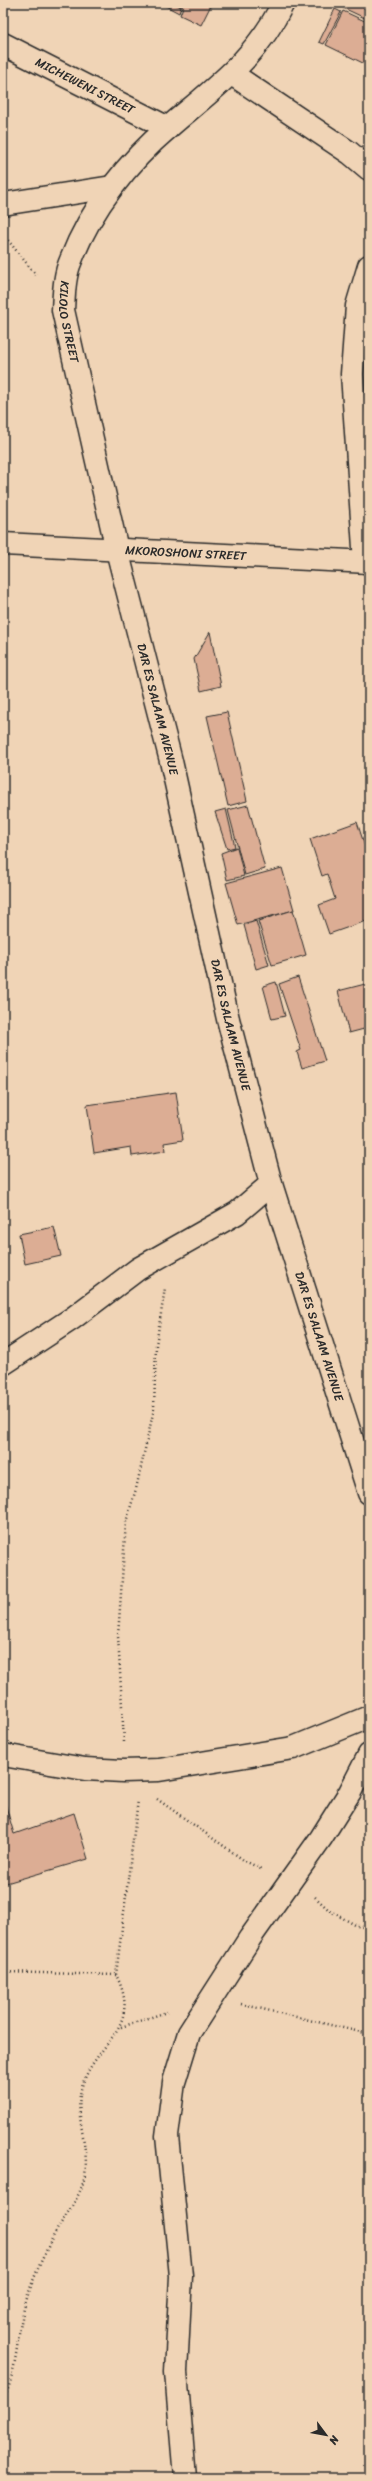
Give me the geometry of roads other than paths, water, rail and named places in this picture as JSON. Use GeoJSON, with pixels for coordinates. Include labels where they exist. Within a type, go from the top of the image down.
{"type":"FeatureCollection","features":[{"type":"Feature","properties":{"kind":"street","name":"KILOLO STREET"},"geometry":{"type":"LineString","coordinates":[[117,550],[63,310],[65,284],[70,260],[88,225],[126,167],[168,128],[232,74],[258,46],[284,3]]}},
{"type":"Feature","properties":{"kind":"street","name":"MICHEWENI STREET"},"geometry":{"type":"LineString","coordinates":[[3,44],[168,128]]}},
{"type":"Feature","properties":{"kind":"street"},"geometry":{"type":"LineString","coordinates":[[232,74],[344,149],[369,169]]}},
{"type":"Feature","properties":{"kind":"street"},"geometry":{"type":"LineString","coordinates":[[3,204],[112,187]]}},
{"type":"Feature","properties":{"kind":"street"},"geometry":{"type":"LineString","coordinates":[[367,562],[352,374],[357,306],[369,266]]}},
{"type":"Feature","properties":{"kind":"street","name":"MKOROSHONI STREET"},"geometry":{"type":"LineString","coordinates":[[3,544],[367,562]]}},
{"type":"Feature","properties":{"kind":"street","name":"DAR ES SALAAM AVENUE"},"geometry":{"type":"LineString","coordinates":[[117,550],[171,761],[228,1019],[271,1184],[369,1493]]}},
{"type":"Feature","properties":{"kind":"street"},"geometry":{"type":"LineString","coordinates":[[3,1364],[73,1318],[138,1269],[237,1212],[271,1184]]}},
{"type":"Feature","properties":{"kind":"street"},"geometry":{"type":"LineString","coordinates":[[3,1755],[58,1766],[123,1771],[159,1770],[293,1748],[369,1717]]}},
{"type":"Feature","properties":{"kind":"street"},"geometry":{"type":"LineString","coordinates":[[185,2478],[176,2372],[177,2326],[181,2276],[167,2136],[174,2082],[189,2033],[288,1882],[337,1812],[369,1755]]}}]}
